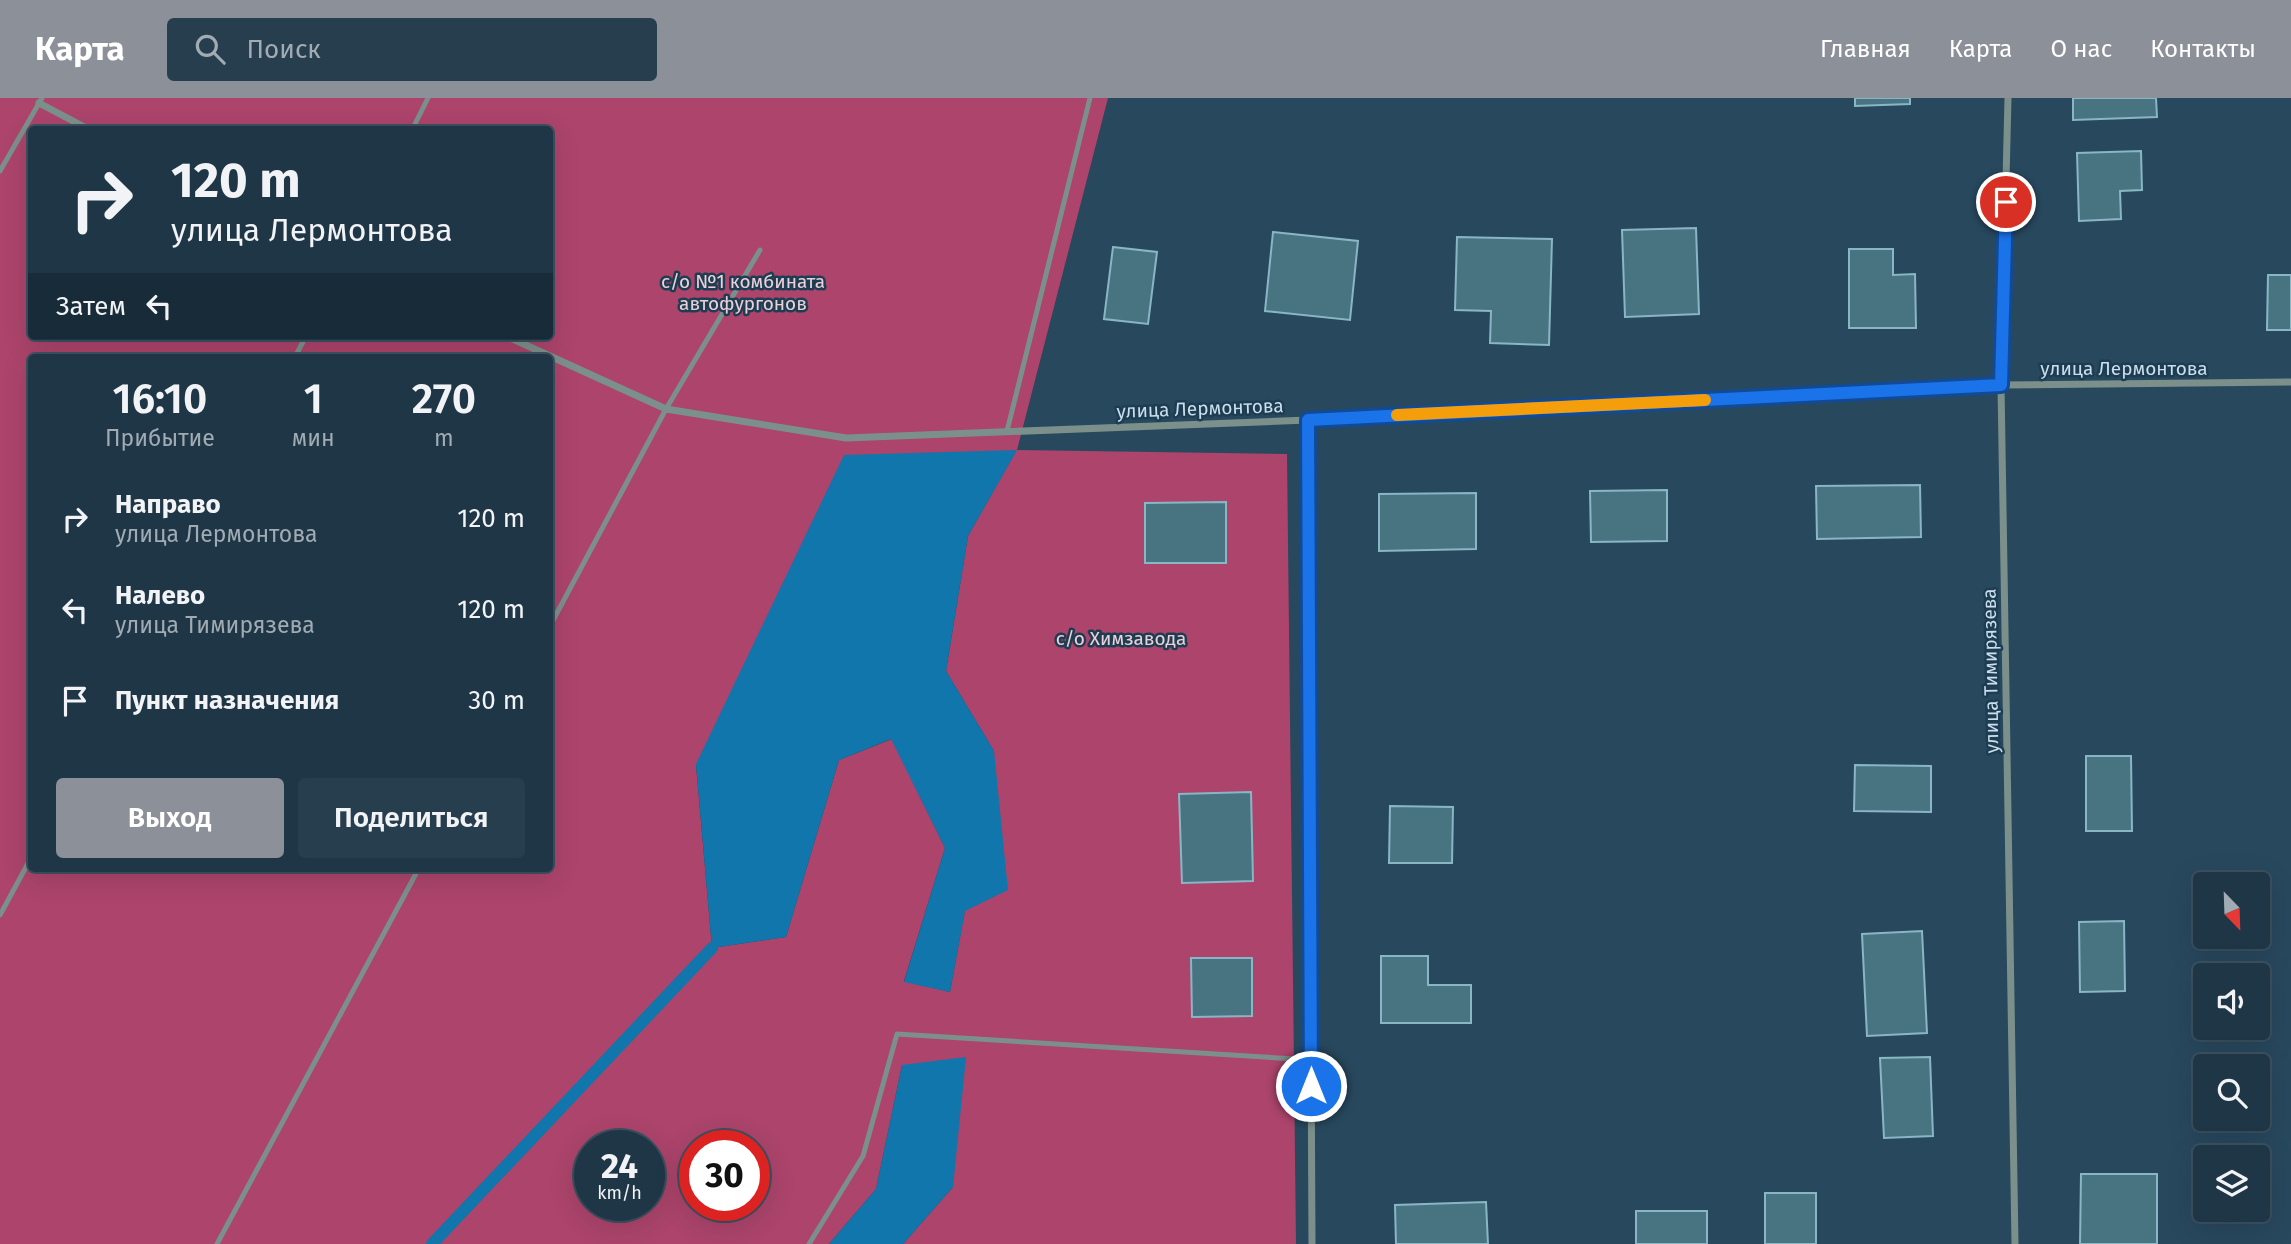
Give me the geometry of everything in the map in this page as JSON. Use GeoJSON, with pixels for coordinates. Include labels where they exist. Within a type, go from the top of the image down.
{"type":"FeatureCollection","features":[{"type":"Feature","properties":{"kind":"street","name":"улица Тимирязева"},"geometry":{"type":"LineString","coordinates":[[2008,98],[2001,385],[2015,1244]]}},
{"type":"Feature","properties":{"kind":"street"},"geometry":{"type":"LineString","coordinates":[[40,100],[83,126]]}},
{"type":"Feature","properties":{"kind":"street","name":"улица Лермонтова"},"geometry":{"type":"LineString","coordinates":[[515,340],[545,354]]}},
{"type":"Feature","properties":{"kind":"street","name":"улица Лермонтова"},"geometry":{"type":"LineString","coordinates":[[553,357],[666,409],[846,438],[1308,420],[2001,385],[2291,382]]}},
{"type":"Feature","properties":{"kind":"street"},"geometry":{"type":"LineString","coordinates":[[1308,420],[1312,1244]]}},
{"type":"Feature","properties":{"kind":"lane"},"geometry":{"type":"LineString","coordinates":[[414,126],[428,98]]}},
{"type":"Feature","properties":{"kind":"lane"},"geometry":{"type":"LineString","coordinates":[[1007,431],[1090,98]]}},
{"type":"Feature","properties":{"kind":"lane"},"geometry":{"type":"LineString","coordinates":[[0,171],[40,100]]}},
{"type":"Feature","properties":{"kind":"lane"},"geometry":{"type":"LineString","coordinates":[[553,620],[666,409],[760,250]]}},
{"type":"Feature","properties":{"kind":"lane"},"geometry":{"type":"LineString","coordinates":[[0,915],[28,863]]}},
{"type":"Feature","properties":{"kind":"lane"},"geometry":{"type":"LineString","coordinates":[[217,1244],[417,872]]}},
{"type":"Feature","properties":{"kind":"lane"},"geometry":{"type":"LineString","coordinates":[[809,1244],[863,1156],[897,1034],[1311,1060]]}},
{"type":"Feature","properties":{"kind":"green space"},"geometry":{"type":"Polygon","coordinates":[[[0,98],[1108,98],[1017,450],[1287,454],[1296,1244],[903,1244],[953,1187],[902,1065],[876,1189],[829,1244],[0,1244],[0,98]],[[1016,451],[696,765],[712,948],[786,937],[839,760],[892,739],[945,848],[904,981],[950,992],[994,751],[946,671],[968,536],[1016,451]]]}},
{"type":"Feature","properties":{"kind":"water"},"geometry":{"type":"Polygon","coordinates":[[[1017,450],[968,536],[946,671],[994,751],[1008,890],[965,911],[950,992],[904,982],[945,848],[891,739],[839,760],[786,937],[712,948],[696,764],[844,455],[1017,450]]]}},
{"type":"Feature","properties":{"kind":"water"},"geometry":{"type":"Polygon","coordinates":[[[966,1057],[953,1187],[903,1244],[829,1244],[876,1189],[902,1065],[966,1057]]]}},
{"type":"Feature","properties":{"kind":"building"},"geometry":{"type":"Polygon","coordinates":[[[1855,98],[1910,98],[1910,104],[1855,106],[1855,98]]]}},
{"type":"Feature","properties":{"kind":"building"},"geometry":{"type":"Polygon","coordinates":[[[2073,98],[2156,98],[2157,117],[2073,120],[2073,98]]]}},
{"type":"Feature","properties":{"kind":"building"},"geometry":{"type":"Polygon","coordinates":[[[2141,151],[2142,190],[2120,191],[2121,219],[2079,221],[2077,153],[2141,151]]]}},
{"type":"Feature","properties":{"kind":"building"},"geometry":{"type":"Polygon","coordinates":[[[1696,228],[1699,314],[1625,317],[1622,230],[1696,228]]]}},
{"type":"Feature","properties":{"kind":"building"},"geometry":{"type":"Polygon","coordinates":[[[1273,232],[1358,241],[1350,320],[1265,311],[1273,232]]]}},
{"type":"Feature","properties":{"kind":"building"},"geometry":{"type":"Polygon","coordinates":[[[1457,237],[1552,239],[1549,345],[1490,343],[1491,311],[1455,310],[1457,237]]]}},
{"type":"Feature","properties":{"kind":"building"},"geometry":{"type":"Polygon","coordinates":[[[1113,247],[1157,252],[1148,324],[1104,319],[1113,247]]]}},
{"type":"Feature","properties":{"kind":"building"},"geometry":{"type":"Polygon","coordinates":[[[1849,249],[1893,249],[1893,275],[1915,274],[1916,328],[1849,328],[1849,249]]]}},
{"type":"Feature","properties":{"kind":"building"},"geometry":{"type":"Polygon","coordinates":[[[2268,275],[2291,275],[2291,330],[2267,330],[2268,275]]]}},
{"type":"Feature","properties":{"kind":"building"},"geometry":{"type":"Polygon","coordinates":[[[1920,485],[1921,537],[1817,539],[1816,486],[1920,485]]]}},
{"type":"Feature","properties":{"kind":"building"},"geometry":{"type":"Polygon","coordinates":[[[1667,490],[1667,541],[1591,542],[1590,491],[1667,490]]]}},
{"type":"Feature","properties":{"kind":"building"},"geometry":{"type":"Polygon","coordinates":[[[1476,493],[1476,549],[1379,551],[1379,494],[1476,493]]]}},
{"type":"Feature","properties":{"kind":"building"},"geometry":{"type":"Polygon","coordinates":[[[1226,502],[1226,563],[1145,563],[1145,503],[1226,502]]]}},
{"type":"Feature","properties":{"kind":"building"},"geometry":{"type":"Polygon","coordinates":[[[2086,756],[2131,756],[2132,831],[2086,831],[2086,756]]]}},
{"type":"Feature","properties":{"kind":"building"},"geometry":{"type":"Polygon","coordinates":[[[1855,765],[1931,766],[1931,812],[1854,811],[1855,765]]]}},
{"type":"Feature","properties":{"kind":"building"},"geometry":{"type":"Polygon","coordinates":[[[1251,792],[1253,881],[1182,883],[1179,794],[1251,792]]]}},
{"type":"Feature","properties":{"kind":"building"},"geometry":{"type":"Polygon","coordinates":[[[1390,806],[1453,807],[1452,863],[1389,863],[1390,806]]]}},
{"type":"Feature","properties":{"kind":"building"},"geometry":{"type":"Polygon","coordinates":[[[2124,921],[2125,991],[2080,992],[2079,922],[2124,921]]]}},
{"type":"Feature","properties":{"kind":"building"},"geometry":{"type":"Polygon","coordinates":[[[1922,931],[1927,1033],[1867,1036],[1862,934],[1922,931]]]}},
{"type":"Feature","properties":{"kind":"building"},"geometry":{"type":"Polygon","coordinates":[[[1381,956],[1428,956],[1428,985],[1471,985],[1471,1023],[1381,1023],[1381,956]]]}},
{"type":"Feature","properties":{"kind":"building"},"geometry":{"type":"Polygon","coordinates":[[[1191,958],[1252,958],[1252,1016],[1192,1017],[1191,958]]]}},
{"type":"Feature","properties":{"kind":"building"},"geometry":{"type":"Polygon","coordinates":[[[1930,1057],[1933,1136],[1884,1138],[1880,1058],[1930,1057]]]}},
{"type":"Feature","properties":{"kind":"building"},"geometry":{"type":"Polygon","coordinates":[[[2081,1174],[2157,1174],[2157,1244],[2080,1244],[2081,1174]]]}},
{"type":"Feature","properties":{"kind":"building"},"geometry":{"type":"Polygon","coordinates":[[[1765,1193],[1816,1193],[1816,1244],[1765,1244],[1765,1193]]]}},
{"type":"Feature","properties":{"kind":"building"},"geometry":{"type":"Polygon","coordinates":[[[1486,1202],[1488,1244],[1396,1244],[1395,1205],[1486,1202]]]}},
{"type":"Feature","properties":{"kind":"building"},"geometry":{"type":"Polygon","coordinates":[[[1636,1211],[1707,1211],[1707,1244],[1636,1244],[1636,1211]]]}},
{"type":"Feature","properties":{"kind":"waterway"},"geometry":{"type":"LineString","coordinates":[[432,1244],[712,948]]}},
{"type":"Feature","properties":{"kind":"slow traffic"},"geometry":{"type":"LineString","coordinates":[[1397,415],[1705,400]]}},
{"type":"Feature","properties":{"kind":"route"},"geometry":{"type":"LineString","coordinates":[[1311,1086],[1308,420],[2001,385],[2006,202]]}},
{"type":"Feature","properties":{"kind":"park label","name":"с/о №1 комбината автофургонов"},"geometry":{"type":"Point","coordinates":[743,292]}},
{"type":"Feature","properties":{"kind":"park label","name":"с/о Химзавода"},"geometry":{"type":"Point","coordinates":[1121,638]}}]}
